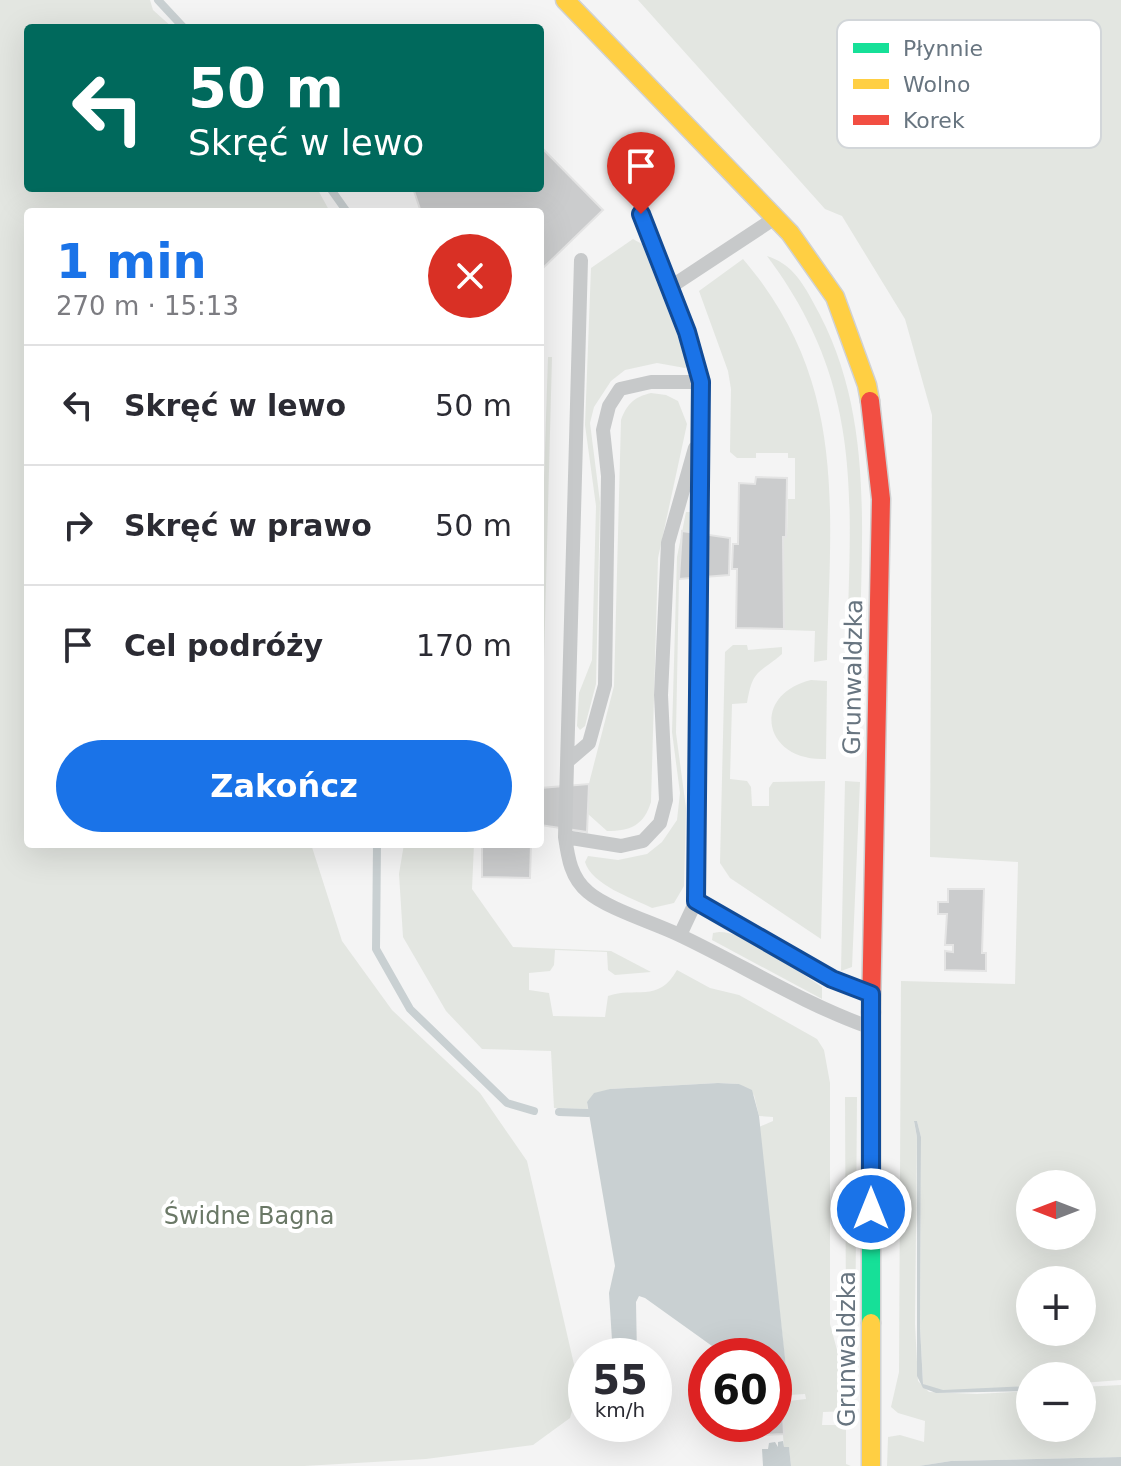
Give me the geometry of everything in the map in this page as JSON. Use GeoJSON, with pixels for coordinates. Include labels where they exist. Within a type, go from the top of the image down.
{"type":"FeatureCollection","features":[{"type":"Feature","properties":{"kind":"main road","name":"Grunwaldzka"},"geometry":{"type":"LineString","coordinates":[[565,0],[790,233],[835,297],[867,385],[876,436],[881,499],[871,994],[871,1466]]}},
{"type":"Feature","properties":{"kind":"lane"},"geometry":{"type":"LineString","coordinates":[[641,214],[687,332],[701,382],[696,901],[680,935]]}},
{"type":"Feature","properties":{"kind":"lane"},"geometry":{"type":"LineString","coordinates":[[669,288],[776,218]]}},
{"type":"Feature","properties":{"kind":"lane"},"geometry":{"type":"LineString","coordinates":[[581,260],[565,837],[572,870],[590,894],[680,935],[798,997],[871,1028]]}},
{"type":"Feature","properties":{"kind":"lane"},"geometry":{"type":"LineString","coordinates":[[568,761],[589,743],[605,685],[608,476],[603,430],[609,406],[620,389],[651,382],[701,382]]}},
{"type":"Feature","properties":{"kind":"lane"},"geometry":{"type":"LineString","coordinates":[[565,837],[621,846],[643,841],[660,823],[666,800],[661,695],[668,543],[701,428]]}},
{"type":"Feature","properties":{"kind":"lane"},"geometry":{"type":"LineString","coordinates":[[696,901],[832,979],[871,994]]}},
{"type":"Feature","properties":{"kind":"green space","name":"Świdne Bagna"},"geometry":{"type":"Polygon","coordinates":[[[0,0],[150,0],[153,10],[169,24],[24,24],[24,192],[319,192],[328,208],[24,208],[24,848],[312,848],[342,941],[392,1010],[480,1093],[527,1161],[568,1338],[568,1419],[533,1445],[426,1459],[304,1466],[0,1466],[0,0]]]}},
{"type":"Feature","properties":{"kind":"green space"},"geometry":{"type":"Polygon","coordinates":[[[638,0],[1121,0],[1121,1380],[1096,1382],[1096,1362],[1016,1362],[1016,1387],[960,1391],[923,1384],[920,1327],[921,1137],[917,1121],[914,1122],[917,1137],[915,1324],[918,1381],[929,1392],[1016,1392],[1016,1442],[1096,1442],[1096,1386],[1121,1385],[1121,1457],[951,1461],[919,1466],[887,1466],[888,1437],[900,1435],[924,1442],[925,1421],[898,1413],[891,1407],[899,1372],[901,981],[1015,984],[1018,862],[930,857],[932,415],[905,319],[842,216],[825,209],[638,0]]]}},
{"type":"Feature","properties":{"kind":"green space"},"geometry":{"type":"Polygon","coordinates":[[[633,239],[642,244],[689,365],[685,368],[657,363],[625,370],[611,381],[594,407],[590,423],[600,502],[596,684],[585,726],[580,730],[577,726],[579,693],[592,660],[596,506],[585,425],[591,268],[633,239]]]}},
{"type":"Feature","properties":{"kind":"green space"},"geometry":{"type":"Polygon","coordinates":[[[767,256],[782,263],[794,274],[813,302],[846,382],[855,424],[862,508],[860,638],[856,648],[847,654],[849,495],[837,399],[822,352],[799,305],[767,256]]]}},
{"type":"Feature","properties":{"kind":"green space"},"geometry":{"type":"Polygon","coordinates":[[[743,259],[777,306],[801,353],[817,401],[826,449],[830,499],[827,660],[814,662],[815,631],[784,630],[783,536],[787,536],[788,499],[795,499],[795,458],[788,458],[788,453],[756,453],[756,458],[737,458],[730,452],[731,389],[728,371],[699,291],[743,259]]]}},
{"type":"Feature","properties":{"kind":"green space"},"geometry":{"type":"Polygon","coordinates":[[[548,357],[552,357],[544,660],[544,478],[548,357]]]}},
{"type":"Feature","properties":{"kind":"green space"},"geometry":{"type":"Polygon","coordinates":[[[651,393],[678,401],[687,424],[658,558],[651,802],[645,816],[635,825],[607,831],[588,814],[585,799],[614,686],[621,420],[632,402],[651,393]]]}},
{"type":"Feature","properties":{"kind":"green space"},"geometry":{"type":"Polygon","coordinates":[[[686,512],[694,512],[693,536],[679,579],[676,733],[686,808],[684,886],[674,903],[652,908],[604,884],[585,862],[588,856],[618,860],[647,854],[662,842],[677,820],[680,793],[672,732],[677,557],[686,512]]]}},
{"type":"Feature","properties":{"kind":"green space"},"geometry":{"type":"Polygon","coordinates":[[[733,645],[747,645],[748,650],[782,647],[782,654],[754,678],[747,703],[732,704],[730,779],[747,781],[751,787],[752,806],[769,806],[769,788],[773,782],[825,781],[821,939],[730,878],[720,863],[725,652],[733,645]]]}},
{"type":"Feature","properties":{"kind":"green space"},"geometry":{"type":"Polygon","coordinates":[[[811,680],[827,681],[826,759],[805,757],[788,750],[777,739],[772,726],[772,712],[779,699],[792,688],[811,680]]]}},
{"type":"Feature","properties":{"kind":"green space"},"geometry":{"type":"Polygon","coordinates":[[[845,781],[860,782],[852,967],[841,971],[845,781]]]}},
{"type":"Feature","properties":{"kind":"green space"},"geometry":{"type":"Polygon","coordinates":[[[403,848],[474,848],[472,889],[513,947],[611,951],[651,972],[615,975],[608,970],[607,952],[555,950],[554,965],[550,971],[529,973],[529,990],[549,993],[553,1016],[605,1017],[608,996],[654,991],[670,980],[677,970],[710,988],[739,995],[817,1039],[824,1050],[830,1083],[830,1324],[850,1398],[849,1411],[823,1412],[822,1425],[846,1425],[846,1464],[851,1466],[791,1466],[789,1448],[784,1447],[784,1442],[792,1442],[792,1401],[806,1399],[805,1394],[792,1395],[792,1338],[783,1338],[759,1127],[773,1121],[773,1117],[759,1116],[754,1095],[739,1084],[718,1083],[610,1089],[587,1102],[588,1109],[554,1108],[551,1051],[482,1049],[446,1011],[403,937],[399,874],[403,848]]]}},
{"type":"Feature","properties":{"kind":"green space"},"geometry":{"type":"Polygon","coordinates":[[[713,933],[744,938],[772,953],[822,987],[822,999],[712,940],[713,933]]]}},
{"type":"Feature","properties":{"kind":"green space"},"geometry":{"type":"Polygon","coordinates":[[[845,1097],[857,1097],[855,1363],[846,1325],[845,1097]]]}},
{"type":"Feature","properties":{"kind":"shaded area"},"geometry":{"type":"Polygon","coordinates":[[[718,1083],[739,1084],[752,1090],[759,1116],[783,1338],[701,1338],[639,1296],[636,1302],[637,1338],[612,1338],[609,1293],[615,1266],[587,1102],[594,1093],[610,1089],[718,1083]]]}},
{"type":"Feature","properties":{"kind":"shaded area"},"geometry":{"type":"Polygon","coordinates":[[[914,1121],[917,1121],[921,1137],[920,1327],[923,1384],[943,1390],[1016,1387],[1016,1391],[936,1393],[923,1388],[917,1376],[917,1137],[914,1121]]]}},
{"type":"Feature","properties":{"kind":"shaded area"},"geometry":{"type":"Polygon","coordinates":[[[775,1442],[778,1447],[778,1442],[783,1442],[784,1447],[789,1447],[791,1466],[763,1466],[762,1449],[768,1449],[769,1443],[775,1442]]]}},
{"type":"Feature","properties":{"kind":"shaded area"},"geometry":{"type":"Polygon","coordinates":[[[1121,1457],[1121,1466],[919,1466],[951,1461],[1121,1457]]]}},
{"type":"Feature","properties":{"kind":"building"},"geometry":{"type":"Polygon","coordinates":[[[544,150],[603,210],[544,267],[544,208],[420,208],[414,192],[544,192],[544,150]]]}},
{"type":"Feature","properties":{"kind":"building"},"geometry":{"type":"Polygon","coordinates":[[[756,477],[787,478],[786,537],[783,537],[784,629],[736,628],[737,569],[732,569],[733,544],[738,544],[739,483],[755,484],[756,477]]]}},
{"type":"Feature","properties":{"kind":"building"},"geometry":{"type":"Polygon","coordinates":[[[682,531],[730,538],[729,575],[679,579],[682,531]]]}},
{"type":"Feature","properties":{"kind":"building"},"geometry":{"type":"Polygon","coordinates":[[[589,784],[587,832],[544,826],[544,788],[589,784]]]}},
{"type":"Feature","properties":{"kind":"building"},"geometry":{"type":"Polygon","coordinates":[[[482,848],[531,848],[530,878],[482,877],[482,848]]]}},
{"type":"Feature","properties":{"kind":"building"},"geometry":{"type":"Polygon","coordinates":[[[948,889],[984,889],[982,953],[986,953],[986,971],[945,970],[945,951],[953,952],[953,945],[945,945],[947,914],[938,914],[938,902],[948,902],[948,889]]]}},
{"type":"Feature","properties":{"kind":"waterway"},"geometry":{"type":"LineString","coordinates":[[158,0],[180,24]]}},
{"type":"Feature","properties":{"kind":"waterway"},"geometry":{"type":"LineString","coordinates":[[333,192],[344,208]]}},
{"type":"Feature","properties":{"kind":"waterway"},"geometry":{"type":"LineString","coordinates":[[377,848],[376,949],[410,1009],[507,1103],[534,1111]]}},
{"type":"Feature","properties":{"kind":"waterway"},"geometry":{"type":"LineString","coordinates":[[559,1112],[588,1113]]}},
{"type":"Feature","properties":{"kind":"traffic: fast"},"geometry":{"type":"LineString","coordinates":[[871,1012],[871,1323]]}},
{"type":"Feature","properties":{"kind":"traffic: slow"},"geometry":{"type":"LineString","coordinates":[[565,0],[790,233],[835,297],[870,401]]}},
{"type":"Feature","properties":{"kind":"traffic: slow"},"geometry":{"type":"LineString","coordinates":[[871,1323],[871,1466]]}},
{"type":"Feature","properties":{"kind":"traffic: jam"},"geometry":{"type":"LineString","coordinates":[[870,401],[881,499],[871,1012]]}},
{"type":"Feature","properties":{"kind":"route"},"geometry":{"type":"LineString","coordinates":[[641,214],[687,332],[701,382],[696,901],[832,979],[871,994],[871,1209]]}}]}
